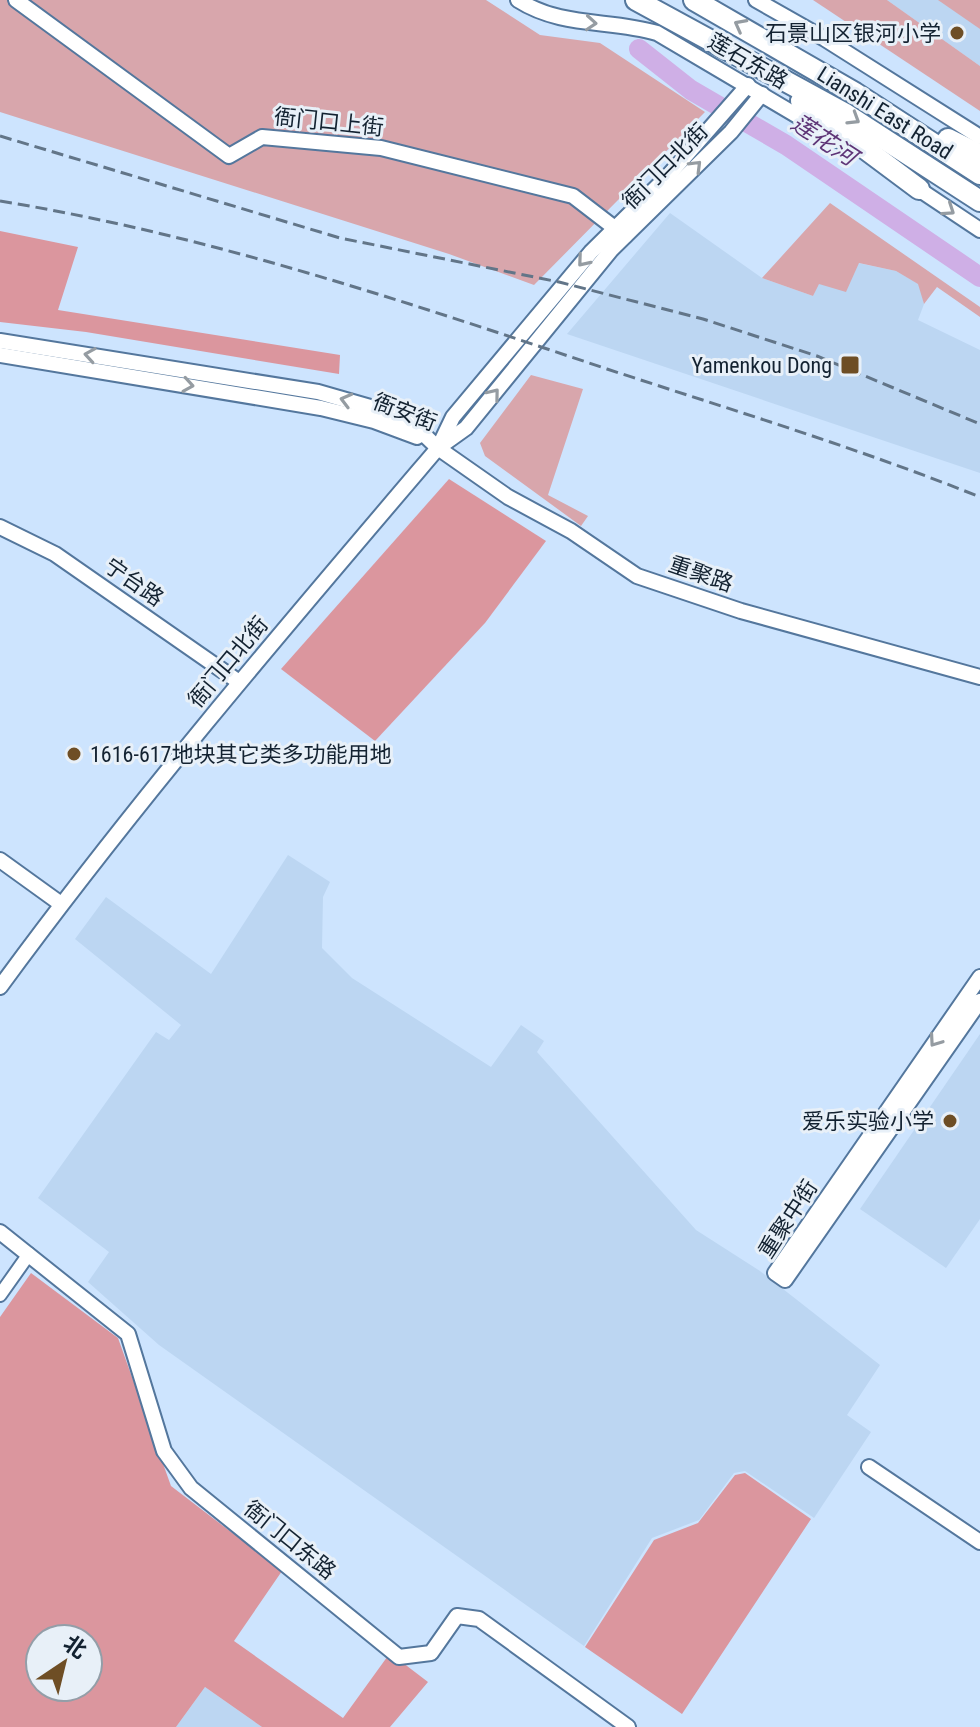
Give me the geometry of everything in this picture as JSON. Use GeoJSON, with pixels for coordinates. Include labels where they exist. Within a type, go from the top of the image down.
{"type":"FeatureCollection","features":[{"type":"Feature","properties":{"kind":"highway","name":"Lianshi East Road"},"geometry":{"type":"LineString","coordinates":[[636,0],[844,113],[980,201]]}},
{"type":"Feature","properties":{"kind":"highway","name":"Lianshi East Road"},"geometry":{"type":"LineString","coordinates":[[694,0],[855,93],[980,174]]}},
{"type":"Feature","properties":{"kind":"highway"},"geometry":{"type":"LineString","coordinates":[[737,53],[919,189]]}},
{"type":"Feature","properties":{"kind":"highway"},"geometry":{"type":"LineString","coordinates":[[855,93],[980,155]]}},
{"type":"Feature","properties":{"kind":"street","name":"衙门口上街"},"geometry":{"type":"LineString","coordinates":[[16,0],[229,156],[262,137],[381,148],[573,196],[620,232]]}},
{"type":"Feature","properties":{"kind":"street","name":"莲石东路"},"geometry":{"type":"LineString","coordinates":[[518,0],[553,18],[636,26],[657,33],[758,98],[919,189],[980,230]]}},
{"type":"Feature","properties":{"kind":"street"},"geometry":{"type":"LineString","coordinates":[[756,0],[825,39],[980,137]]}},
{"type":"Feature","properties":{"kind":"street","name":"衙门口北街"},"geometry":{"type":"LineString","coordinates":[[620,232],[745,89]]}},
{"type":"Feature","properties":{"kind":"street","name":"衙门口北街"},"geometry":{"type":"LineString","coordinates":[[0,987],[61,904],[239,682],[438,448],[453,417],[591,252],[620,232],[731,132],[758,98]]}},
{"type":"Feature","properties":{"kind":"street","name":"衙安街"},"geometry":{"type":"LineString","coordinates":[[0,341],[318,392],[391,413],[416,427],[438,448]]}},
{"type":"Feature","properties":{"kind":"street","name":"衙安街"},"geometry":{"type":"LineString","coordinates":[[0,355],[321,408],[402,430],[438,448]]}},
{"type":"Feature","properties":{"kind":"street","name":"重聚路"},"geometry":{"type":"LineString","coordinates":[[438,448],[508,497],[571,531],[637,576],[741,611],[980,677]]}},
{"type":"Feature","properties":{"kind":"street","name":"宁台路"},"geometry":{"type":"LineString","coordinates":[[0,527],[55,554],[239,682]]}},
{"type":"Feature","properties":{"kind":"street"},"geometry":{"type":"LineString","coordinates":[[0,860],[61,904]]}},
{"type":"Feature","properties":{"kind":"street","name":"重聚中街"},"geometry":{"type":"LineString","coordinates":[[980,977],[775,1273],[785,1280],[980,1001]]}},
{"type":"Feature","properties":{"kind":"street","name":"衙门口东路"},"geometry":{"type":"LineString","coordinates":[[0,1232],[128,1334],[164,1451],[191,1488],[399,1657],[431,1653],[457,1616],[479,1619],[628,1727]]}},
{"type":"Feature","properties":{"kind":"street"},"geometry":{"type":"LineString","coordinates":[[0,1295],[29,1254]]}},
{"type":"Feature","properties":{"kind":"street"},"geometry":{"type":"LineString","coordinates":[[869,1467],[980,1542]]}},
{"type":"Feature","properties":{"kind":"shaded area"},"geometry":{"type":"Polygon","coordinates":[[[0,0],[486,0],[540,35],[600,43],[705,112],[534,285],[449,254],[0,112],[0,0]]]}},
{"type":"Feature","properties":{"kind":"shaded area"},"geometry":{"type":"Polygon","coordinates":[[[813,0],[887,0],[980,66],[980,111],[813,0]]]}},
{"type":"Feature","properties":{"kind":"shaded area","name":"石景山区银河小学"},"geometry":{"type":"Polygon","coordinates":[[[887,0],[980,0],[980,66],[887,0]]]}},
{"type":"Feature","properties":{"kind":"shaded area"},"geometry":{"type":"Polygon","coordinates":[[[938,0],[980,0],[980,29],[938,0]]]}},
{"type":"Feature","properties":{"kind":"shaded area"},"geometry":{"type":"Polygon","coordinates":[[[830,203],[980,307],[980,317],[937,287],[924,304],[918,284],[896,271],[859,263],[846,292],[819,284],[813,296],[762,278],[830,203]]]}},
{"type":"Feature","properties":{"kind":"shaded area"},"geometry":{"type":"Polygon","coordinates":[[[670,213],[762,278],[813,296],[818,284],[858,263],[896,271],[919,284],[924,304],[918,320],[980,350],[980,473],[567,334],[670,213]]]}},
{"type":"Feature","properties":{"kind":"shaded area"},"geometry":{"type":"Polygon","coordinates":[[[0,231],[78,247],[58,310],[340,355],[339,374],[86,332],[0,322],[0,231]]]}},
{"type":"Feature","properties":{"kind":"shaded area"},"geometry":{"type":"Polygon","coordinates":[[[531,375],[583,389],[548,495],[588,516],[581,526],[485,456],[480,443],[531,375]]]}},
{"type":"Feature","properties":{"kind":"shaded area"},"geometry":{"type":"Polygon","coordinates":[[[449,479],[546,541],[485,623],[375,741],[281,669],[449,479]]]}},
{"type":"Feature","properties":{"kind":"shaded area"},"geometry":{"type":"Polygon","coordinates":[[[288,855],[330,882],[323,897],[322,948],[352,978],[491,1067],[521,1025],[544,1041],[537,1052],[696,1230],[760,1271],[880,1365],[847,1415],[871,1432],[814,1518],[745,1471],[734,1473],[699,1520],[652,1538],[584,1646],[159,1345],[88,1282],[109,1252],[38,1198],[156,1032],[169,1040],[181,1025],[75,939],[106,897],[211,974],[288,855]]]}},
{"type":"Feature","properties":{"kind":"shaded area","name":"爱乐实验小学"},"geometry":{"type":"Polygon","coordinates":[[[980,1034],[980,1219],[946,1268],[860,1209],[980,1034]]]}},
{"type":"Feature","properties":{"kind":"shaded area"},"geometry":{"type":"Polygon","coordinates":[[[31,1273],[118,1338],[171,1486],[282,1571],[234,1641],[343,1718],[390,1653],[428,1682],[390,1727],[262,1727],[205,1687],[176,1727],[0,1727],[0,1317],[31,1273]]]}},
{"type":"Feature","properties":{"kind":"shaded area"},"geometry":{"type":"Polygon","coordinates":[[[745,1473],[811,1519],[682,1714],[585,1647],[654,1540],[698,1523],[735,1475],[745,1473]]]}},
{"type":"Feature","properties":{"kind":"shaded area"},"geometry":{"type":"Polygon","coordinates":[[[205,1687],[262,1727],[176,1727],[205,1687]]]}},
{"type":"Feature","properties":{"kind":"waterway","name":"莲花河"},"geometry":{"type":"LineString","coordinates":[[639,49],[691,90],[786,145],[980,277]]}},
{"type":"Feature","properties":{"kind":"railway"},"geometry":{"type":"LineString","coordinates":[[0,136],[340,238],[559,282],[703,319],[817,356],[980,424]]}},
{"type":"Feature","properties":{"kind":"railway"},"geometry":{"type":"LineString","coordinates":[[0,201],[154,232],[382,295],[795,430],[980,497]]}},
{"type":"Feature","properties":{"kind":"place","name":"石景山区银河小学"},"geometry":{"type":"Point","coordinates":[957,33]}},
{"type":"Feature","properties":{"kind":"place","name":"Yamenkou Dong"},"geometry":{"type":"Point","coordinates":[850,365]}},
{"type":"Feature","properties":{"kind":"place","name":"1616-617地块其它类多功能用地"},"geometry":{"type":"Point","coordinates":[74,754]}},
{"type":"Feature","properties":{"kind":"place","name":"爱乐实验小学"},"geometry":{"type":"Point","coordinates":[950,1121]}}]}
